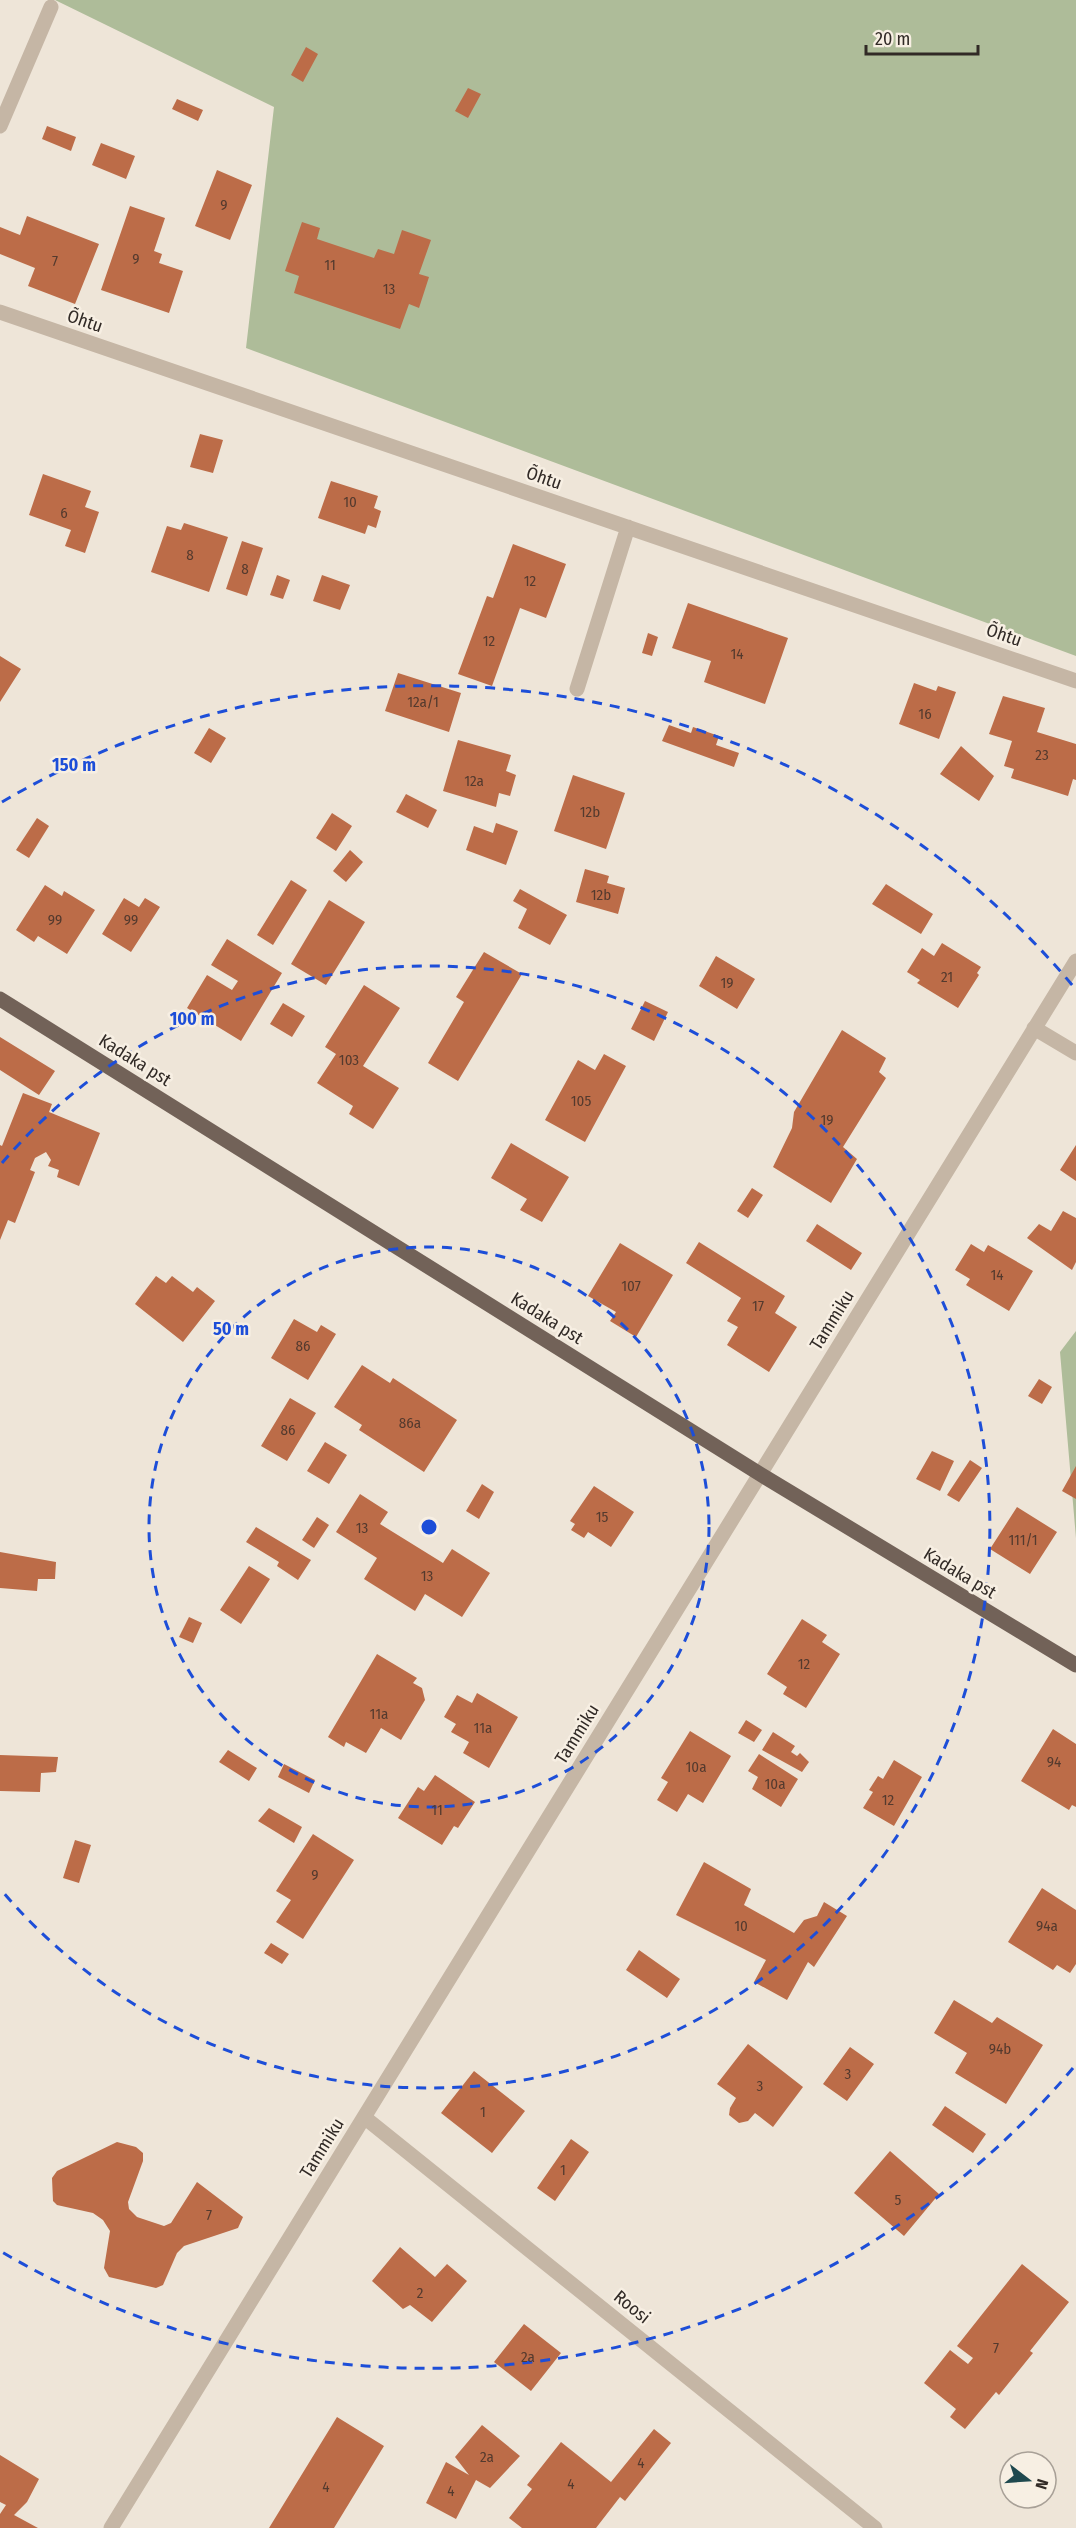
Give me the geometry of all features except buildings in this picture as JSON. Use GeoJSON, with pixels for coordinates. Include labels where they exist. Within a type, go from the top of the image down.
{"type":"FeatureCollection","features":[{"type":"Feature","properties":{"kind":"main road","name":"Kadaka pst"},"geometry":{"type":"LineString","coordinates":[[0,999],[760,1474],[1076,1665]]}},
{"type":"Feature","properties":{"kind":"street"},"geometry":{"type":"LineString","coordinates":[[0,126],[51,7]]}},
{"type":"Feature","properties":{"kind":"street","name":"Õhtu"},"geometry":{"type":"LineString","coordinates":[[0,312],[1076,681]]}},
{"type":"Feature","properties":{"kind":"street"},"geometry":{"type":"LineString","coordinates":[[577,689],[628,527]]}},
{"type":"Feature","properties":{"kind":"street","name":"Tammiku"},"geometry":{"type":"LineString","coordinates":[[111,2528],[1076,961]]}},
{"type":"Feature","properties":{"kind":"street"},"geometry":{"type":"LineString","coordinates":[[1034,1028],[1076,1053]]}},
{"type":"Feature","properties":{"kind":"street","name":"Roosi"},"geometry":{"type":"LineString","coordinates":[[364,2117],[875,2528]]}},
{"type":"Feature","properties":{"kind":"green space"},"geometry":{"type":"Polygon","coordinates":[[[55,0],[1076,0],[1076,656],[246,348],[274,107],[55,0]]]}},
{"type":"Feature","properties":{"kind":"green space"},"geometry":{"type":"Polygon","coordinates":[[[1076,1331],[1076,1538],[1060,1352],[1076,1331]]]}}]}
